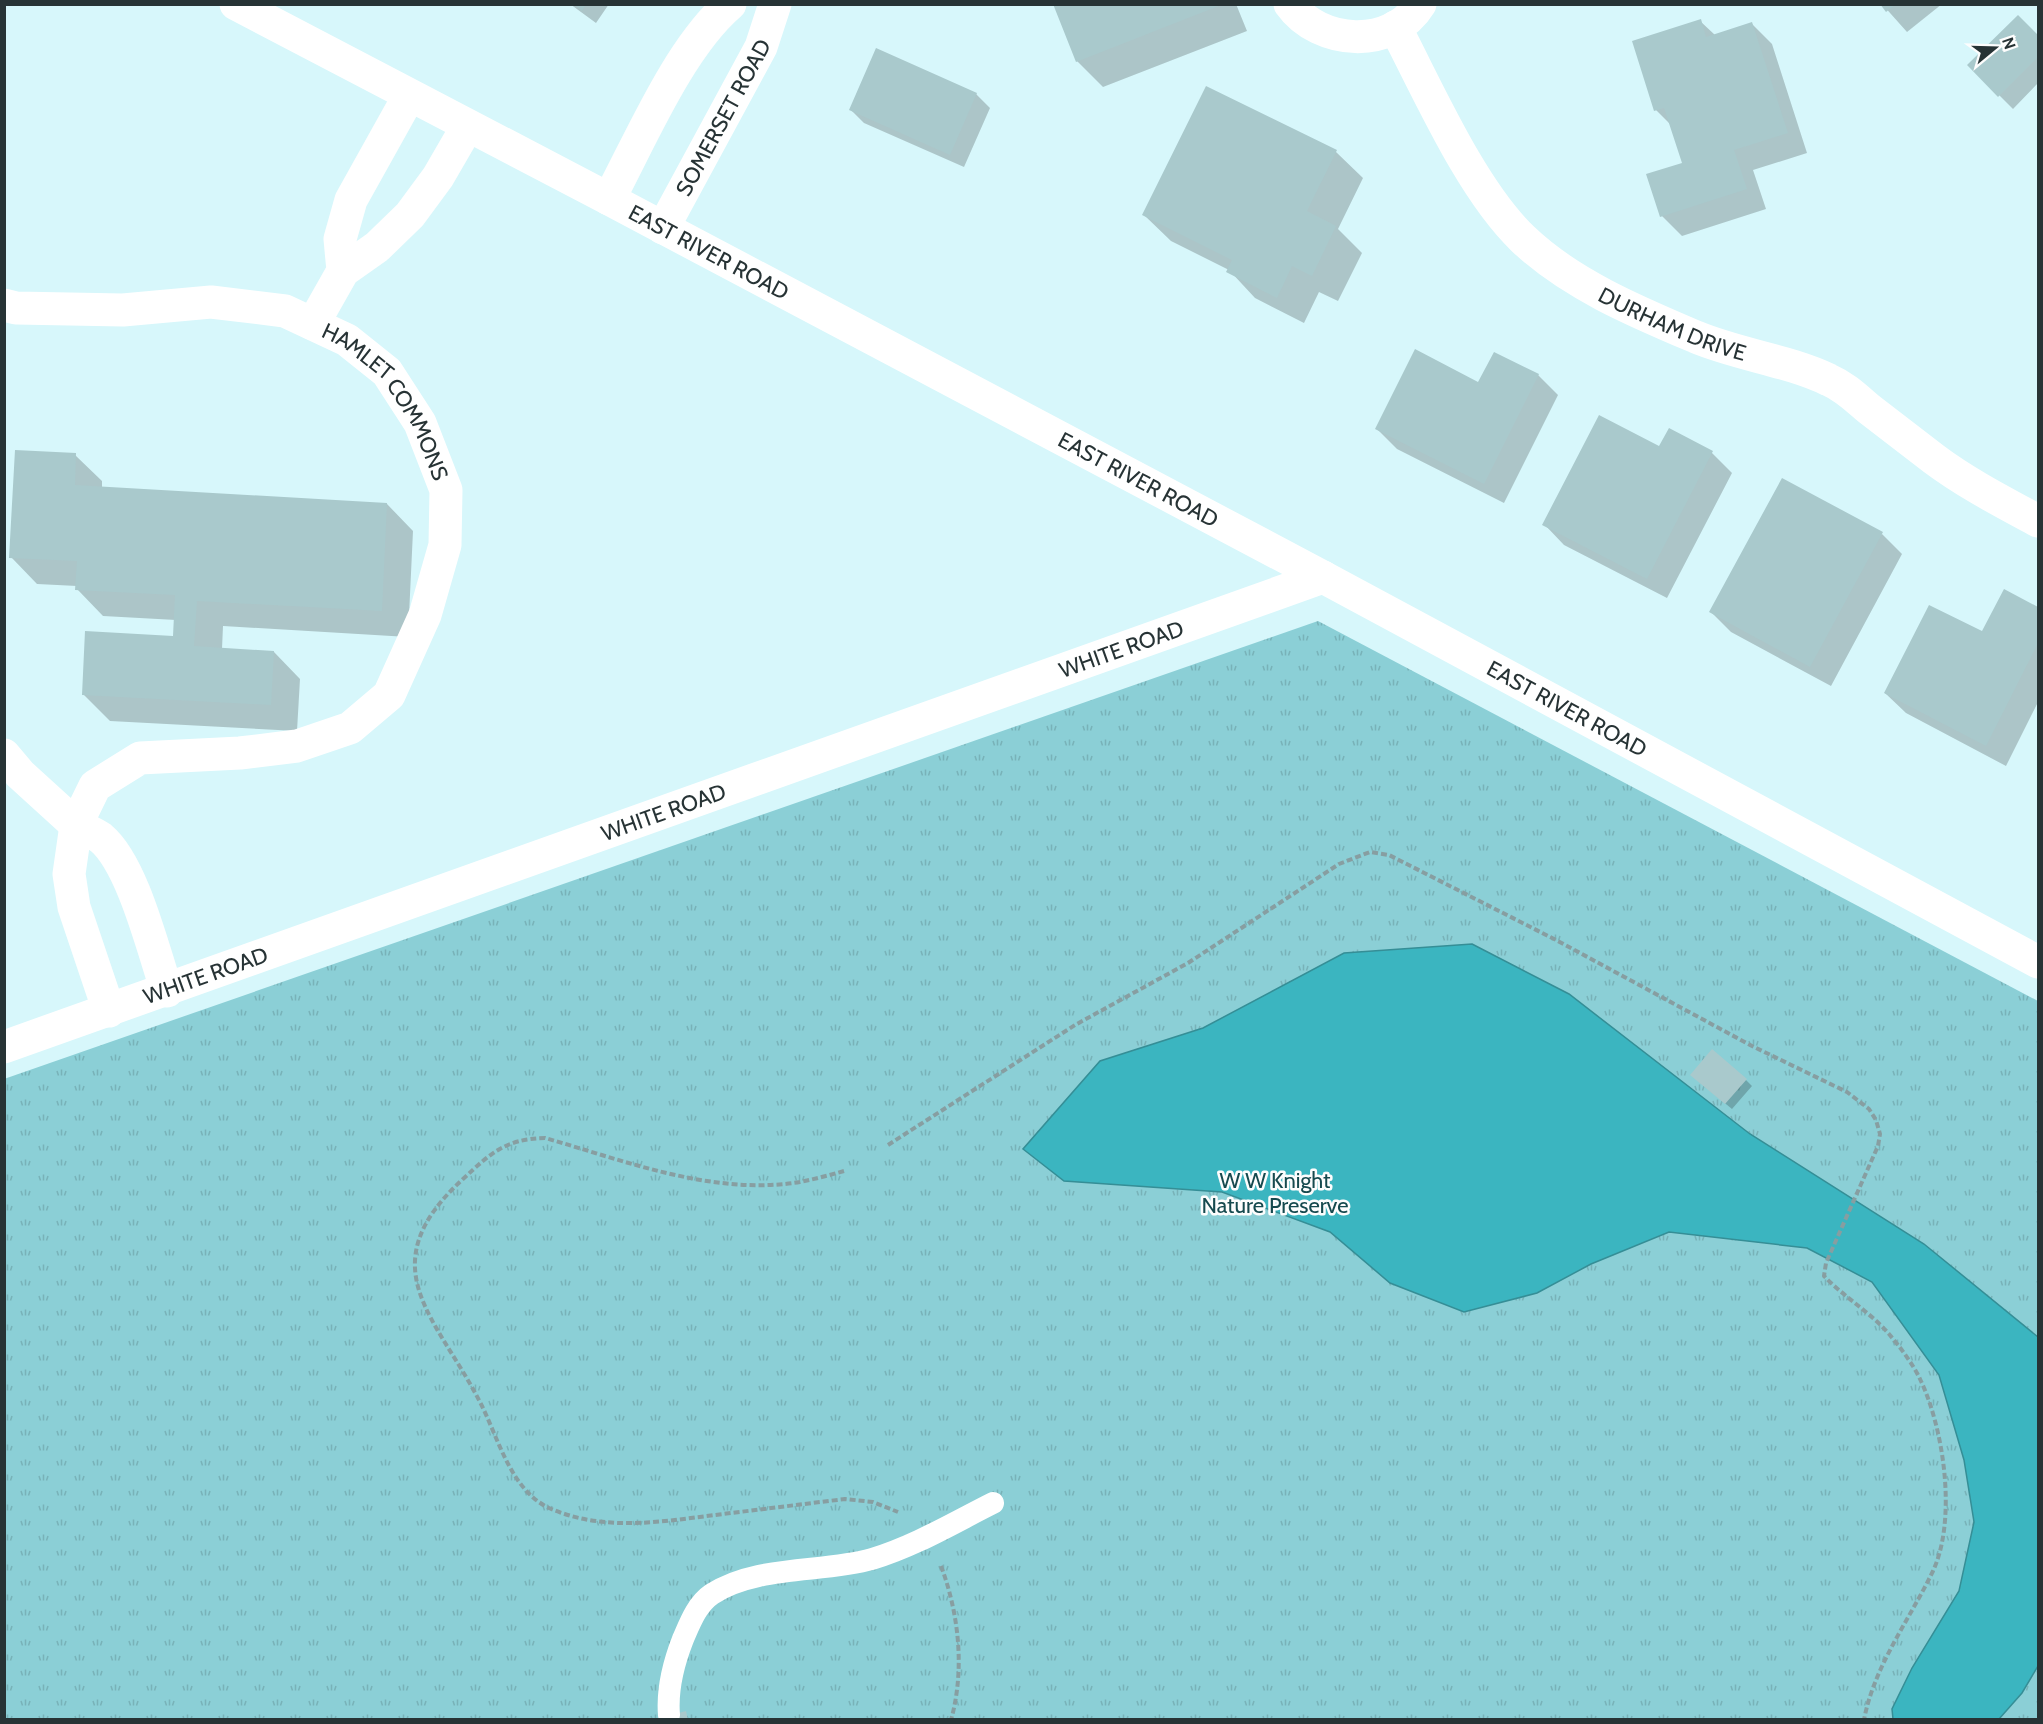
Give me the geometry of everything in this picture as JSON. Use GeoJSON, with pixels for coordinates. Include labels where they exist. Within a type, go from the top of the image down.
{"type":"FeatureCollection","features":[{"type":"Feature","properties":{"kind":"street","name":"EAST RIVER ROAD"},"geometry":{"type":"LineString","coordinates":[[236,4],[1323,577],[2038,962]]}},
{"type":"Feature","properties":{"kind":"street"},"geometry":{"type":"LineString","coordinates":[[609,199],[684,60],[715,17],[730,4]]}},
{"type":"Feature","properties":{"kind":"street","name":"SOMERSET ROAD"},"geometry":{"type":"LineString","coordinates":[[663,228],[761,47],[775,4]]}},
{"type":"Feature","properties":{"kind":"street"},"geometry":{"type":"LineString","coordinates":[[1290,4],[1310,24],[1330,33],[1352,38],[1374,35],[1395,27],[1420,4]]}},
{"type":"Feature","properties":{"kind":"street","name":"DURHAM DRIVE"},"geometry":{"type":"LineString","coordinates":[[1395,27],[1443,120],[1492,203],[1523,239],[1558,267],[1601,292],[1697,337],[1739,352],[1794,366],[1830,380],[1850,392],[1936,461],[1990,495],[2038,521]]}},
{"type":"Feature","properties":{"kind":"street"},"geometry":{"type":"LineString","coordinates":[[343,271],[340,238],[351,200],[409,96]]}},
{"type":"Feature","properties":{"kind":"street","name":"HAMLET COMMONS"},"geometry":{"type":"LineString","coordinates":[[313,324],[343,271],[378,247],[410,215],[438,177],[467,127]]}},
{"type":"Feature","properties":{"kind":"street","name":"HAMLET COMMONS"},"geometry":{"type":"LineString","coordinates":[[4,305],[16,308],[123,310],[211,302],[285,311],[347,340],[387,372],[420,423],[446,490],[445,544],[425,615],[388,695],[350,728],[297,746],[240,753],[140,758],[95,786],[76,825],[69,874],[74,906],[109,1011]]}},
{"type":"Feature","properties":{"kind":"street","name":"WHITE ROAD"},"geometry":{"type":"LineString","coordinates":[[4,1047],[167,991],[1323,577]]}},
{"type":"Feature","properties":{"kind":"street"},"geometry":{"type":"LineString","coordinates":[[4,755],[20,774],[76,825],[101,838],[119,860],[134,893],[167,991]]}},
{"type":"Feature","properties":{"kind":"lane"},"geometry":{"type":"LineString","coordinates":[[669,1715],[668,1702],[678,1652],[692,1616],[711,1595],[738,1581],[870,1560],[925,1538],[993,1503]]}},
{"type":"Feature","properties":{"kind":"path"},"geometry":{"type":"LineString","coordinates":[[888,1145],[1075,1025],[1188,963],[1339,864],[1370,852],[1389,855],[1400,860],[1859,1099],[1876,1120],[1880,1134],[1878,1146],[1864,1183],[1826,1263],[1824,1276],[1888,1334],[1920,1379],[1939,1440],[1947,1500],[1946,1526],[1934,1568],[1886,1660],[1866,1707],[1864,1719]]}},
{"type":"Feature","properties":{"kind":"path"},"geometry":{"type":"LineString","coordinates":[[844,1171],[798,1182],[753,1184],[700,1180],[545,1138],[524,1138],[504,1145],[453,1188],[423,1229],[414,1255],[414,1279],[422,1303],[444,1344],[470,1383],[512,1470],[525,1491],[548,1507],[577,1518],[637,1525],[845,1499],[873,1502],[901,1513],[937,1554],[945,1576],[957,1627],[958,1674],[951,1719]]}},
{"type":"Feature","properties":{"kind":"green space","name":"W W Knight Nature Preserve"},"geometry":{"type":"Polygon","coordinates":[[[1318,621],[2038,1001],[2038,1719],[5,1719],[4,1079],[1318,621]]]}},
{"type":"Feature","properties":{"kind":"shaded area"},"geometry":{"type":"Polygon","coordinates":[[[1472,944],[1569,994],[1750,1134],[1924,1244],[2038,1337],[2038,1666],[2022,1693],[1999,1719],[1893,1719],[1892,1709],[1912,1668],[1959,1591],[1974,1522],[1964,1460],[1939,1375],[1872,1282],[1807,1248],[1669,1232],[1591,1264],[1537,1293],[1464,1312],[1390,1283],[1330,1232],[1222,1192],[1064,1181],[1023,1149],[1100,1061],[1203,1028],[1344,953],[1472,944]]]}},
{"type":"Feature","properties":{"kind":"building"},"geometry":{"type":"Polygon","coordinates":[[[573,4],[586,4],[582,11],[573,4]]]}},
{"type":"Feature","properties":{"kind":"building"},"geometry":{"type":"Polygon","coordinates":[[[1053,4],[1221,4],[1221,5],[1076,62],[1053,4]]]}},
{"type":"Feature","properties":{"kind":"building"},"geometry":{"type":"Polygon","coordinates":[[[1880,4],[1896,4],[1886,12],[1880,4]]]}},
{"type":"Feature","properties":{"kind":"building"},"geometry":{"type":"Polygon","coordinates":[[[2018,15],[2038,35],[2038,57],[1998,97],[1967,65],[2018,15]]]}},
{"type":"Feature","properties":{"kind":"building"},"geometry":{"type":"Polygon","coordinates":[[[1701,19],[1706,37],[1752,22],[1788,133],[1734,150],[1747,189],[1660,217],[1646,174],[1682,163],[1664,108],[1654,111],[1632,41],[1701,19]]]}},
{"type":"Feature","properties":{"kind":"building"},"geometry":{"type":"Polygon","coordinates":[[[876,48],[977,93],[950,155],[849,110],[876,48]]]}},
{"type":"Feature","properties":{"kind":"building"},"geometry":{"type":"Polygon","coordinates":[[[1206,86],[1337,150],[1307,211],[1336,226],[1312,276],[1292,266],[1277,298],[1226,272],[1232,260],[1142,215],[1206,86]]]}},
{"type":"Feature","properties":{"kind":"building"},"geometry":{"type":"Polygon","coordinates":[[[1415,349],[1478,382],[1494,352],[1539,374],[1484,484],[1375,429],[1415,349]]]}},
{"type":"Feature","properties":{"kind":"building"},"geometry":{"type":"Polygon","coordinates":[[[1599,415],[1659,446],[1669,428],[1713,451],[1647,579],[1542,525],[1599,415]]]}},
{"type":"Feature","properties":{"kind":"building"},"geometry":{"type":"Polygon","coordinates":[[[15,450],[76,453],[75,485],[387,503],[382,611],[197,601],[194,646],[274,651],[271,705],[82,695],[85,631],[173,636],[175,595],[75,590],[77,561],[9,558],[15,450]]]}},
{"type":"Feature","properties":{"kind":"building"},"geometry":{"type":"Polygon","coordinates":[[[1782,478],[1883,532],[1810,667],[1709,612],[1782,478]]]}},
{"type":"Feature","properties":{"kind":"building"},"geometry":{"type":"Polygon","coordinates":[[[2004,589],[2038,607],[2038,643],[1986,746],[1884,693],[1929,605],[1982,631],[2004,589]]]}},
{"type":"Feature","properties":{"kind":"building"},"geometry":{"type":"Polygon","coordinates":[[[1712,1049],[1747,1079],[1725,1104],[1690,1075],[1712,1049]]]}},
{"type":"Feature","properties":{"kind":"building"},"geometry":{"type":"Polygon","coordinates":[[[686,1711],[688,1720],[655,1720],[655,1719],[686,1711]]]}}]}
